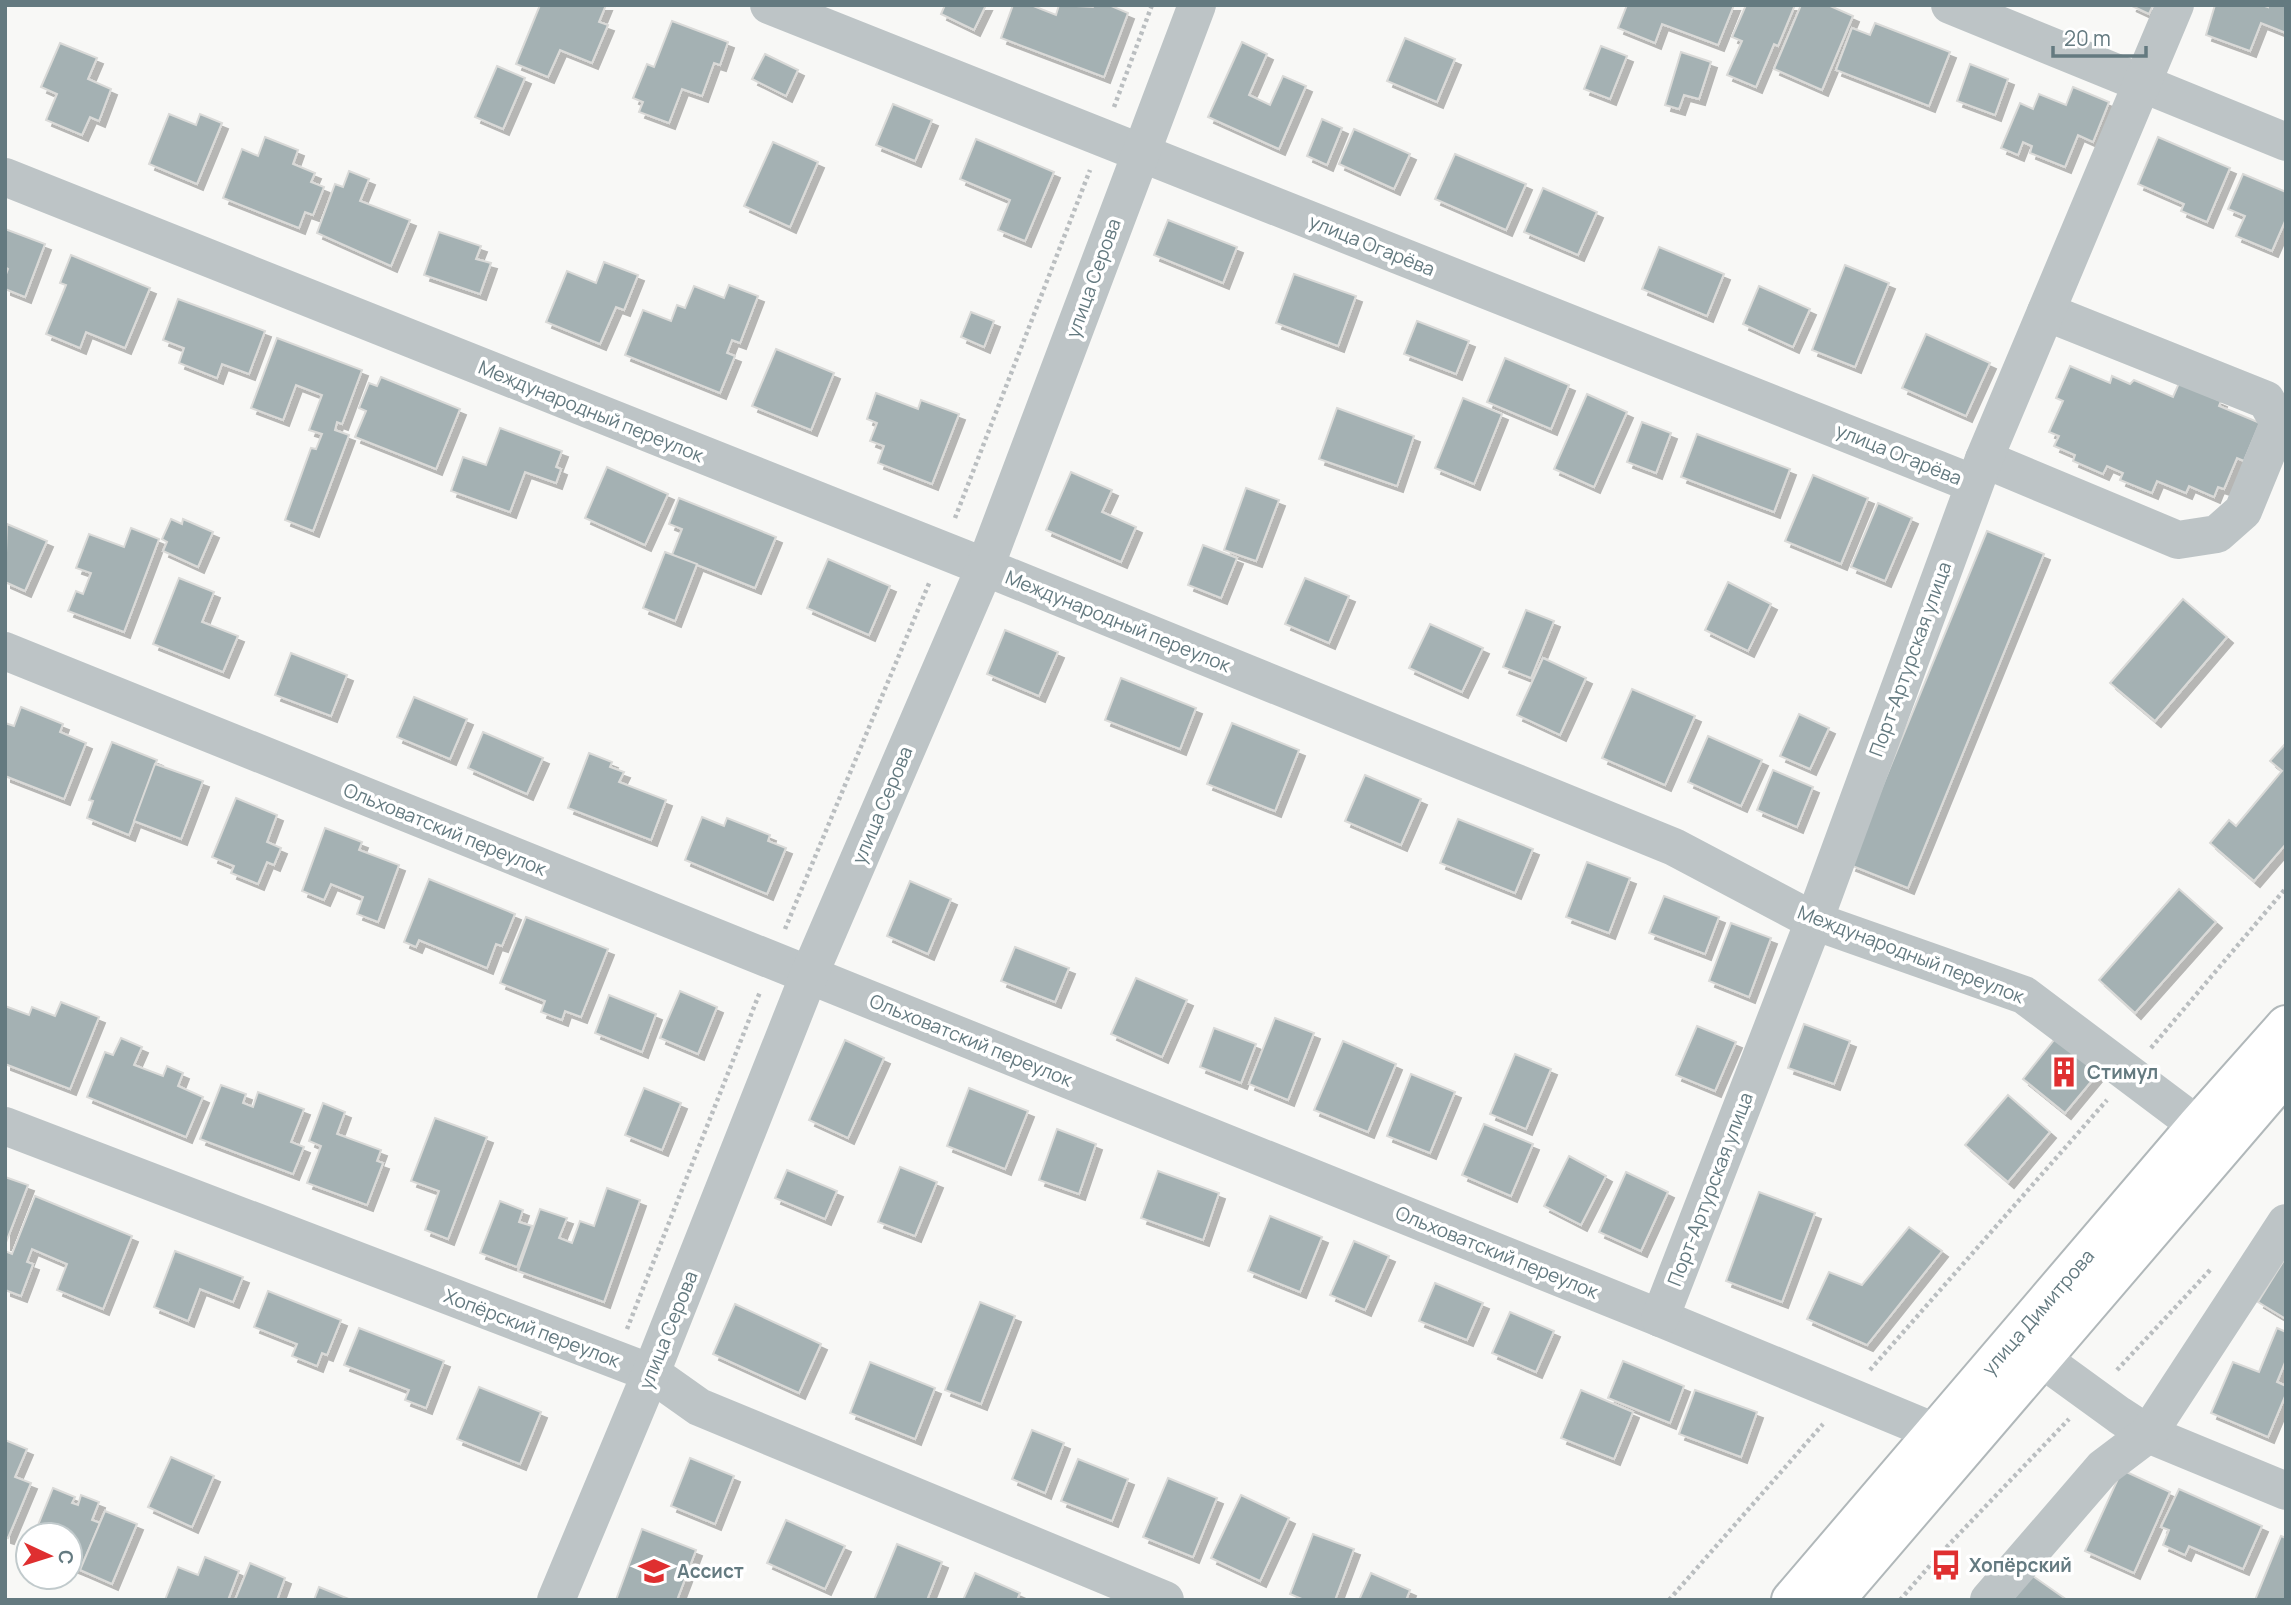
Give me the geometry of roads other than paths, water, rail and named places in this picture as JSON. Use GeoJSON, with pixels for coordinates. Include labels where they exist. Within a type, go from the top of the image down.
{"type":"FeatureCollection","features":[{"type":"Feature","properties":{"kind":"main road","name":"улица Димитрова"},"geometry":{"type":"LineString","coordinates":[[1791,1600],[2197,1125],[2286,1025]]}},
{"type":"Feature","properties":{"kind":"main road","name":"улица Димитрова"},"geometry":{"type":"LineString","coordinates":[[1835,1600],[2286,1074]]}},
{"type":"Feature","properties":{"kind":"street","name":"улица Огарёва"},"geometry":{"type":"LineString","coordinates":[[769,5],[1103,138],[1979,471],[2178,540],[2217,534],[2243,511],[2278,424],[2266,400],[2046,312]]}},
{"type":"Feature","properties":{"kind":"street","name":"улица Серова"},"geometry":{"type":"LineString","coordinates":[[556,1600],[809,975],[985,567],[1197,5]]}},
{"type":"Feature","properties":{"kind":"street"},"geometry":{"type":"LineString","coordinates":[[1950,5],[2286,142]]}},
{"type":"Feature","properties":{"kind":"street","name":"Порт-Артурская улица"},"geometry":{"type":"LineString","coordinates":[[1660,1318],[1814,920],[1979,471],[2175,5]]}},
{"type":"Feature","properties":{"kind":"street","name":"Международный переулок"},"geometry":{"type":"LineString","coordinates":[[5,177],[943,550],[1674,847],[1814,920],[2024,995],[2197,1125]]}},
{"type":"Feature","properties":{"kind":"street","name":"Ольховатский переулок"},"geometry":{"type":"LineString","coordinates":[[5,651],[1660,1318],[1935,1432]]}},
{"type":"Feature","properties":{"kind":"street","name":"Хопёрский переулок"},"geometry":{"type":"LineString","coordinates":[[5,1126],[650,1373],[699,1407],[1165,1600]]}},
{"type":"Feature","properties":{"kind":"street"},"geometry":{"type":"LineString","coordinates":[[1989,1600],[2103,1468],[2148,1434],[2286,1223]]}},
{"type":"Feature","properties":{"kind":"street"},"geometry":{"type":"LineString","coordinates":[[2042,1359],[2148,1434],[2286,1491]]}},
{"type":"Feature","properties":{"kind":"place","name":"Стимул"},"geometry":{"type":"Point","coordinates":[2064,1072]}},
{"type":"Feature","properties":{"kind":"place","name":"Хопёрский"},"geometry":{"type":"Point","coordinates":[1946,1565]}},
{"type":"Feature","properties":{"kind":"place","name":"Ассист"},"geometry":{"type":"Point","coordinates":[654,1571]}}]}
